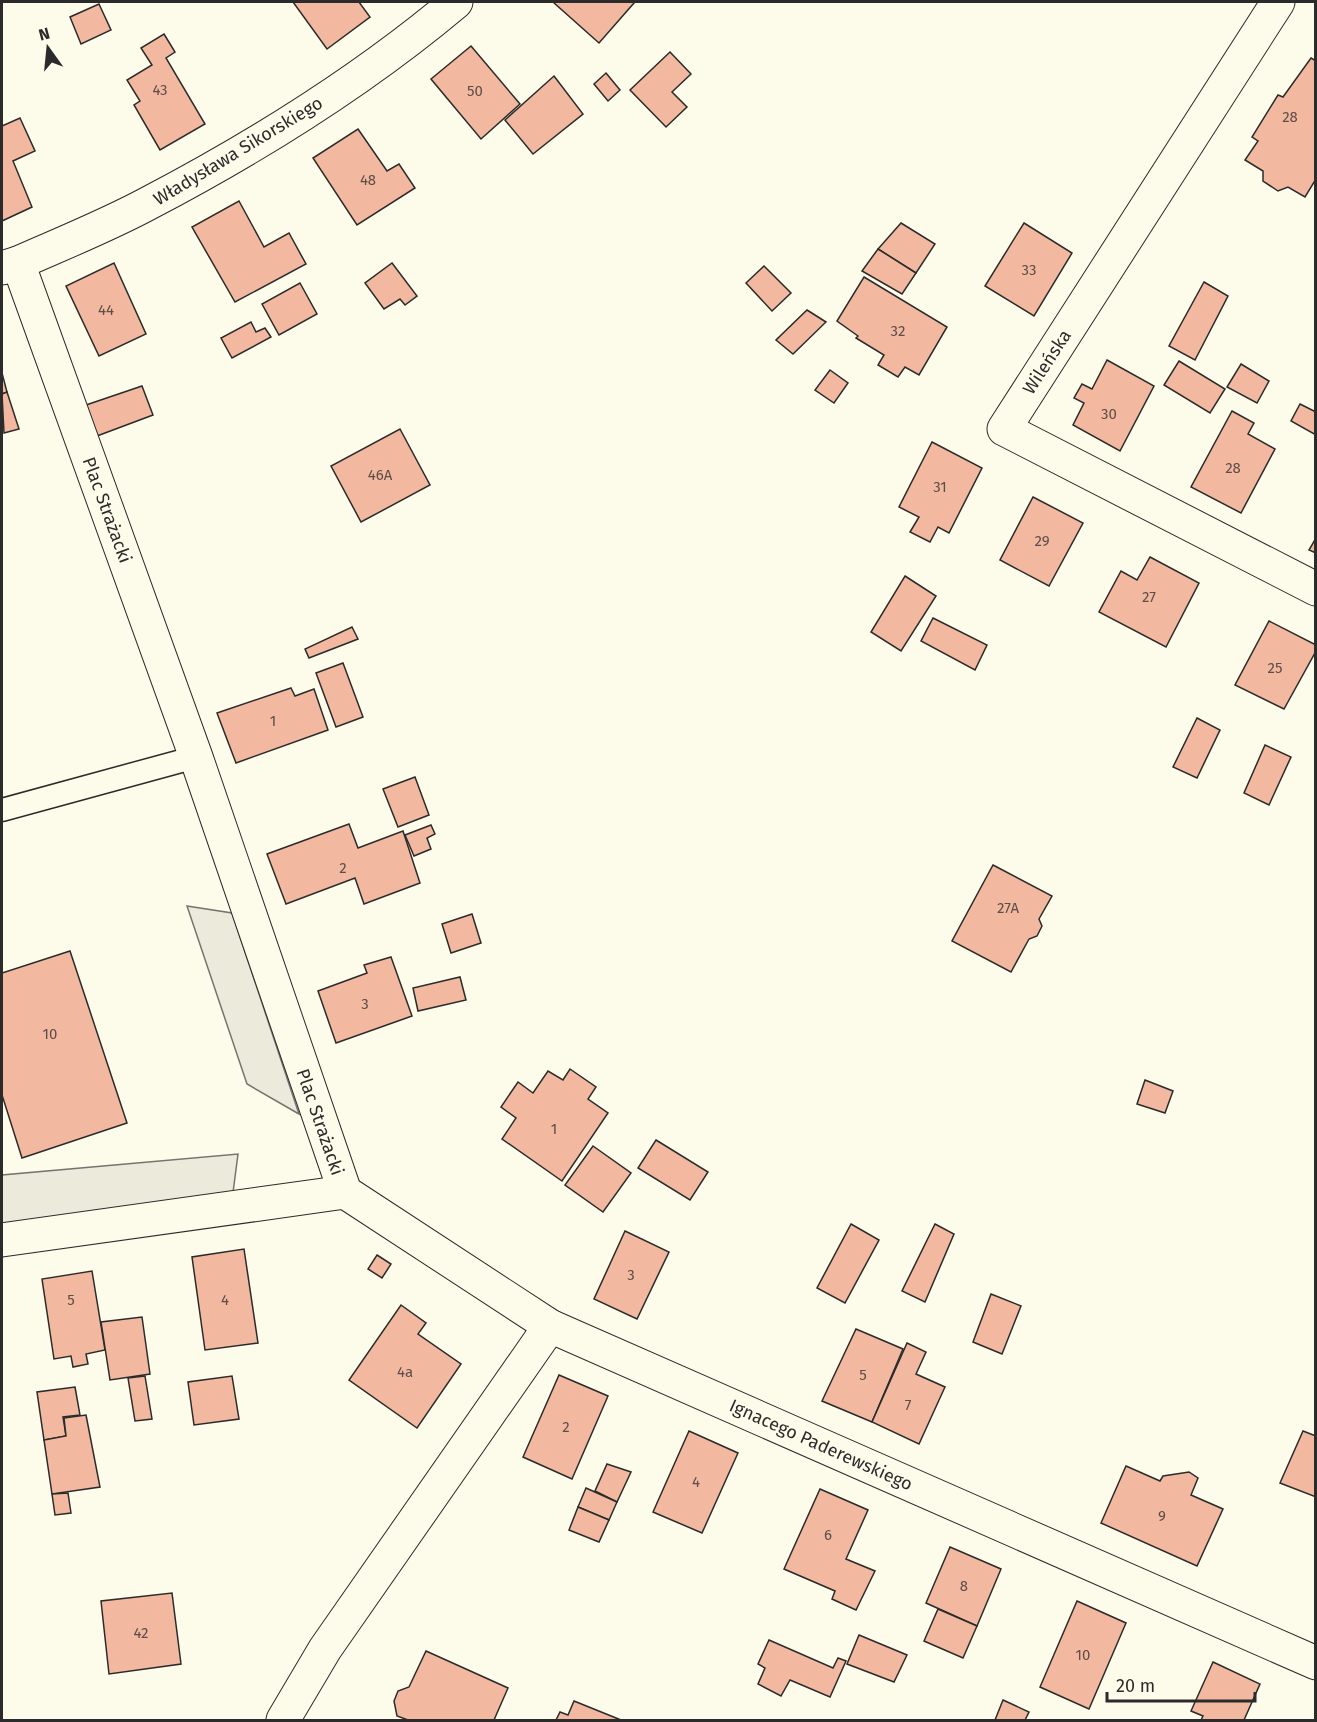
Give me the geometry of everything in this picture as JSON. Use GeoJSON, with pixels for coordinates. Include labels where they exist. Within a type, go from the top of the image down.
{"type":"FeatureCollection","features":[{"type":"Feature","properties":{"kind":"street","name":"Władysława Sikorskiego"},"geometry":{"type":"LineString","coordinates":[[10,266],[146,205],[242,150],[354,81],[456,2]]}},
{"type":"Feature","properties":{"kind":"street","name":"Wileńska"},"geometry":{"type":"LineString","coordinates":[[1278,2],[1005,429],[1316,589]]}},
{"type":"Feature","properties":{"kind":"street","name":"Plac Strażacki"},"geometry":{"type":"LineString","coordinates":[[2,1240],[345,1192],[196,757],[10,266]]}},
{"type":"Feature","properties":{"kind":"street","name":"Ignacego Paderewskiego"},"geometry":{"type":"LineString","coordinates":[[345,1192],[550,1326],[1316,1663]]}},
{"type":"Feature","properties":{"kind":"street"},"geometry":{"type":"LineString","coordinates":[[283,1720],[325,1649],[550,1326]]}},
{"type":"Feature","properties":{"kind":"lane"},"geometry":{"type":"LineString","coordinates":[[2,810],[196,757]]}},
{"type":"Feature","properties":{"kind":"shaded area"},"geometry":{"type":"Polygon","coordinates":[[[187,906],[232,913],[299,1114],[247,1084],[187,906]]]}},
{"type":"Feature","properties":{"kind":"shaded area"},"geometry":{"type":"Polygon","coordinates":[[[238,1154],[231,1208],[2,1230],[2,1175],[238,1154]]]}},
{"type":"Feature","properties":{"kind":"building"},"geometry":{"type":"Polygon","coordinates":[[[293,2],[359,2],[370,17],[327,49],[293,2]]]}},
{"type":"Feature","properties":{"kind":"building"},"geometry":{"type":"Polygon","coordinates":[[[553,2],[633,2],[634,3],[599,43],[553,2]]]}},
{"type":"Feature","properties":{"kind":"building"},"geometry":{"type":"Polygon","coordinates":[[[99,4],[111,30],[81,44],[70,17],[99,4]]]}},
{"type":"Feature","properties":{"kind":"building"},"geometry":{"type":"Polygon","coordinates":[[[164,34],[175,52],[166,58],[205,124],[160,150],[134,105],[140,101],[127,80],[152,65],[141,48],[164,34]]]}},
{"type":"Feature","properties":{"kind":"building"},"geometry":{"type":"Polygon","coordinates":[[[471,46],[520,104],[481,139],[431,79],[471,46]]]}},
{"type":"Feature","properties":{"kind":"building"},"geometry":{"type":"Polygon","coordinates":[[[670,52],[691,74],[672,92],[687,107],[666,127],[630,90],[670,52]]]}},
{"type":"Feature","properties":{"kind":"building"},"geometry":{"type":"Polygon","coordinates":[[[1311,58],[1316,61],[1316,179],[1305,197],[1288,187],[1278,191],[1263,181],[1263,171],[1245,160],[1258,141],[1252,137],[1278,95],[1283,97],[1311,58]]]}},
{"type":"Feature","properties":{"kind":"building"},"geometry":{"type":"Polygon","coordinates":[[[606,73],[620,90],[608,101],[594,84],[606,73]]]}},
{"type":"Feature","properties":{"kind":"building"},"geometry":{"type":"Polygon","coordinates":[[[554,76],[583,114],[533,154],[505,120],[554,76]]]}},
{"type":"Feature","properties":{"kind":"building"},"geometry":{"type":"Polygon","coordinates":[[[20,118],[35,151],[13,161],[32,207],[2,221],[2,126],[20,118]]]}},
{"type":"Feature","properties":{"kind":"building"},"geometry":{"type":"Polygon","coordinates":[[[358,129],[387,171],[399,164],[415,188],[357,225],[313,158],[358,129]]]}},
{"type":"Feature","properties":{"kind":"building"},"geometry":{"type":"Polygon","coordinates":[[[239,201],[264,247],[289,233],[306,264],[235,302],[192,227],[239,201]]]}},
{"type":"Feature","properties":{"kind":"building"},"geometry":{"type":"Polygon","coordinates":[[[901,223],[935,244],[916,273],[878,249],[901,223]]]}},
{"type":"Feature","properties":{"kind":"building"},"geometry":{"type":"Polygon","coordinates":[[[1024,223],[1072,253],[1034,316],[985,286],[1024,223]]]}},
{"type":"Feature","properties":{"kind":"building"},"geometry":{"type":"Polygon","coordinates":[[[878,249],[916,273],[902,294],[862,271],[878,249]]]}},
{"type":"Feature","properties":{"kind":"building"},"geometry":{"type":"Polygon","coordinates":[[[114,263],[146,334],[99,356],[66,286],[114,263]]]}},
{"type":"Feature","properties":{"kind":"building"},"geometry":{"type":"Polygon","coordinates":[[[392,263],[417,296],[405,305],[400,299],[384,309],[365,283],[392,263]]]}},
{"type":"Feature","properties":{"kind":"building"},"geometry":{"type":"Polygon","coordinates":[[[764,266],[791,293],[772,311],[746,283],[764,266]]]}},
{"type":"Feature","properties":{"kind":"building"},"geometry":{"type":"Polygon","coordinates":[[[864,277],[947,327],[919,375],[905,367],[898,377],[878,365],[884,355],[856,338],[858,336],[837,321],[864,277]]]}},
{"type":"Feature","properties":{"kind":"building"},"geometry":{"type":"Polygon","coordinates":[[[1204,282],[1228,296],[1195,360],[1169,346],[1204,282]]]}},
{"type":"Feature","properties":{"kind":"building"},"geometry":{"type":"Polygon","coordinates":[[[300,283],[317,314],[279,335],[262,304],[300,283]]]}},
{"type":"Feature","properties":{"kind":"building"},"geometry":{"type":"Polygon","coordinates":[[[807,310],[826,322],[793,354],[776,340],[807,310]]]}},
{"type":"Feature","properties":{"kind":"building"},"geometry":{"type":"Polygon","coordinates":[[[251,322],[256,332],[265,328],[271,337],[232,358],[221,338],[251,322]]]}},
{"type":"Feature","properties":{"kind":"building"},"geometry":{"type":"Polygon","coordinates":[[[1107,360],[1154,386],[1120,451],[1073,425],[1084,403],[1074,398],[1082,384],[1092,389],[1107,360]]]}},
{"type":"Feature","properties":{"kind":"building"},"geometry":{"type":"Polygon","coordinates":[[[1179,361],[1225,389],[1210,413],[1164,385],[1179,361]]]}},
{"type":"Feature","properties":{"kind":"building"},"geometry":{"type":"Polygon","coordinates":[[[1241,364],[1269,381],[1257,403],[1227,387],[1241,364]]]}},
{"type":"Feature","properties":{"kind":"building"},"geometry":{"type":"Polygon","coordinates":[[[830,370],[848,383],[834,403],[815,390],[830,370]]]}},
{"type":"Feature","properties":{"kind":"building"},"geometry":{"type":"Polygon","coordinates":[[[2,373],[7,392],[2,394],[2,373]]]}},
{"type":"Feature","properties":{"kind":"building"},"geometry":{"type":"Polygon","coordinates":[[[142,386],[153,415],[97,436],[86,405],[142,386]]]}},
{"type":"Feature","properties":{"kind":"building"},"geometry":{"type":"Polygon","coordinates":[[[7,392],[19,429],[4,433],[2,394],[7,392]]]}},
{"type":"Feature","properties":{"kind":"building"},"geometry":{"type":"Polygon","coordinates":[[[1300,404],[1316,412],[1316,435],[1291,421],[1300,404]]]}},
{"type":"Feature","properties":{"kind":"building"},"geometry":{"type":"Polygon","coordinates":[[[1232,411],[1254,423],[1248,434],[1275,449],[1241,513],[1191,487],[1232,411]]]}},
{"type":"Feature","properties":{"kind":"building"},"geometry":{"type":"Polygon","coordinates":[[[400,429],[430,485],[361,522],[331,466],[400,429]]]}},
{"type":"Feature","properties":{"kind":"building"},"geometry":{"type":"Polygon","coordinates":[[[932,442],[982,468],[949,533],[938,527],[930,542],[910,532],[919,517],[899,507],[932,442]]]}},
{"type":"Feature","properties":{"kind":"building"},"geometry":{"type":"Polygon","coordinates":[[[1033,497],[1083,523],[1049,586],[1000,560],[1033,497]]]}},
{"type":"Feature","properties":{"kind":"building"},"geometry":{"type":"Polygon","coordinates":[[[1316,538],[1316,553],[1309,550],[1316,538]]]}},
{"type":"Feature","properties":{"kind":"building"},"geometry":{"type":"Polygon","coordinates":[[[1150,557],[1199,583],[1166,647],[1099,612],[1121,571],[1137,580],[1150,557]]]}},
{"type":"Feature","properties":{"kind":"building"},"geometry":{"type":"Polygon","coordinates":[[[905,576],[936,596],[901,651],[871,632],[905,576]]]}},
{"type":"Feature","properties":{"kind":"building"},"geometry":{"type":"Polygon","coordinates":[[[933,618],[987,645],[975,670],[921,641],[933,618]]]}},
{"type":"Feature","properties":{"kind":"building"},"geometry":{"type":"Polygon","coordinates":[[[1269,621],[1316,645],[1316,651],[1284,709],[1235,685],[1269,621]]]}},
{"type":"Feature","properties":{"kind":"building"},"geometry":{"type":"Polygon","coordinates":[[[352,627],[358,639],[309,658],[305,649],[352,627]]]}},
{"type":"Feature","properties":{"kind":"building"},"geometry":{"type":"Polygon","coordinates":[[[343,663],[363,717],[336,727],[316,673],[343,663]]]}},
{"type":"Feature","properties":{"kind":"building"},"geometry":{"type":"Polygon","coordinates":[[[291,688],[295,696],[314,689],[328,730],[236,763],[217,713],[291,688]]]}},
{"type":"Feature","properties":{"kind":"building"},"geometry":{"type":"Polygon","coordinates":[[[1197,718],[1220,730],[1197,778],[1173,767],[1197,718]]]}},
{"type":"Feature","properties":{"kind":"building"},"geometry":{"type":"Polygon","coordinates":[[[1265,745],[1291,757],[1269,805],[1244,793],[1265,745]]]}},
{"type":"Feature","properties":{"kind":"building"},"geometry":{"type":"Polygon","coordinates":[[[415,777],[429,815],[398,827],[383,789],[415,777]]]}},
{"type":"Feature","properties":{"kind":"building"},"geometry":{"type":"Polygon","coordinates":[[[349,824],[358,848],[403,831],[420,883],[364,904],[355,878],[286,904],[267,854],[349,824]]]}},
{"type":"Feature","properties":{"kind":"building"},"geometry":{"type":"Polygon","coordinates":[[[431,825],[435,834],[427,838],[431,849],[414,856],[405,835],[431,825]]]}},
{"type":"Feature","properties":{"kind":"building"},"geometry":{"type":"Polygon","coordinates":[[[993,865],[1052,896],[1039,919],[1042,926],[1037,936],[1029,939],[1011,972],[952,941],[993,865]]]}},
{"type":"Feature","properties":{"kind":"building"},"geometry":{"type":"Polygon","coordinates":[[[472,914],[481,943],[451,953],[442,924],[472,914]]]}},
{"type":"Feature","properties":{"kind":"building"},"geometry":{"type":"Polygon","coordinates":[[[70,951],[127,1123],[22,1158],[2,1095],[2,973],[70,951]]]}},
{"type":"Feature","properties":{"kind":"building"},"geometry":{"type":"Polygon","coordinates":[[[391,957],[412,1016],[336,1043],[318,991],[367,973],[364,965],[391,957]]]}},
{"type":"Feature","properties":{"kind":"building"},"geometry":{"type":"Polygon","coordinates":[[[460,977],[466,1000],[418,1011],[413,988],[460,977]]]}},
{"type":"Feature","properties":{"kind":"building"},"geometry":{"type":"Polygon","coordinates":[[[570,1069],[596,1087],[588,1099],[608,1113],[562,1181],[502,1139],[516,1118],[501,1107],[518,1082],[533,1093],[548,1071],[563,1080],[570,1069]]]}},
{"type":"Feature","properties":{"kind":"building"},"geometry":{"type":"Polygon","coordinates":[[[1145,1080],[1173,1091],[1165,1113],[1137,1104],[1145,1080]]]}},
{"type":"Feature","properties":{"kind":"building"},"geometry":{"type":"Polygon","coordinates":[[[656,1140],[708,1172],[690,1200],[638,1168],[656,1140]]]}},
{"type":"Feature","properties":{"kind":"building"},"geometry":{"type":"Polygon","coordinates":[[[593,1146],[631,1173],[603,1212],[565,1185],[593,1146]]]}},
{"type":"Feature","properties":{"kind":"building"},"geometry":{"type":"Polygon","coordinates":[[[851,1224],[879,1240],[845,1303],[817,1288],[851,1224]]]}},
{"type":"Feature","properties":{"kind":"building"},"geometry":{"type":"Polygon","coordinates":[[[935,1224],[954,1234],[925,1302],[902,1291],[935,1224]]]}},
{"type":"Feature","properties":{"kind":"building"},"geometry":{"type":"Polygon","coordinates":[[[625,1231],[669,1252],[637,1319],[594,1299],[625,1231]]]}},
{"type":"Feature","properties":{"kind":"building"},"geometry":{"type":"Polygon","coordinates":[[[244,1249],[258,1343],[205,1350],[192,1257],[244,1249]]]}},
{"type":"Feature","properties":{"kind":"building"},"geometry":{"type":"Polygon","coordinates":[[[377,1255],[391,1264],[382,1278],[368,1269],[377,1255]]]}},
{"type":"Feature","properties":{"kind":"building"},"geometry":{"type":"Polygon","coordinates":[[[92,1271],[105,1350],[86,1354],[88,1364],[73,1367],[71,1356],[54,1359],[42,1279],[92,1271]]]}},
{"type":"Feature","properties":{"kind":"building"},"geometry":{"type":"Polygon","coordinates":[[[991,1294],[1021,1306],[1002,1354],[973,1342],[991,1294]]]}},
{"type":"Feature","properties":{"kind":"building"},"geometry":{"type":"Polygon","coordinates":[[[401,1305],[426,1323],[418,1334],[461,1364],[417,1428],[349,1380],[401,1305]]]}},
{"type":"Feature","properties":{"kind":"building"},"geometry":{"type":"Polygon","coordinates":[[[142,1317],[150,1374],[110,1380],[101,1322],[142,1317]]]}},
{"type":"Feature","properties":{"kind":"building"},"geometry":{"type":"Polygon","coordinates":[[[856,1329],[903,1349],[872,1422],[822,1401],[856,1329]]]}},
{"type":"Feature","properties":{"kind":"building"},"geometry":{"type":"Polygon","coordinates":[[[907,1343],[926,1352],[916,1374],[945,1387],[919,1444],[872,1422],[907,1343]]]}},
{"type":"Feature","properties":{"kind":"building"},"geometry":{"type":"Polygon","coordinates":[[[559,1375],[608,1396],[572,1479],[523,1457],[559,1375]]]}},
{"type":"Feature","properties":{"kind":"building"},"geometry":{"type":"Polygon","coordinates":[[[145,1376],[152,1419],[135,1421],[128,1378],[145,1376]]]}},
{"type":"Feature","properties":{"kind":"building"},"geometry":{"type":"Polygon","coordinates":[[[232,1376],[239,1419],[194,1425],[188,1382],[232,1376]]]}},
{"type":"Feature","properties":{"kind":"building"},"geometry":{"type":"Polygon","coordinates":[[[75,1387],[80,1415],[63,1417],[66,1436],[44,1440],[37,1392],[75,1387]]]}},
{"type":"Feature","properties":{"kind":"building"},"geometry":{"type":"Polygon","coordinates":[[[86,1415],[100,1487],[52,1494],[44,1440],[66,1436],[64,1418],[86,1415]]]}},
{"type":"Feature","properties":{"kind":"building"},"geometry":{"type":"Polygon","coordinates":[[[689,1431],[738,1453],[702,1533],[653,1512],[689,1431]]]}},
{"type":"Feature","properties":{"kind":"building"},"geometry":{"type":"Polygon","coordinates":[[[1303,1431],[1316,1436],[1316,1497],[1280,1483],[1303,1431]]]}},
{"type":"Feature","properties":{"kind":"building"},"geometry":{"type":"Polygon","coordinates":[[[607,1464],[631,1472],[617,1502],[595,1491],[607,1464]]]}},
{"type":"Feature","properties":{"kind":"building"},"geometry":{"type":"Polygon","coordinates":[[[1126,1466],[1160,1481],[1163,1476],[1189,1472],[1198,1478],[1191,1495],[1223,1509],[1197,1566],[1101,1523],[1126,1466]]]}},
{"type":"Feature","properties":{"kind":"building"},"geometry":{"type":"Polygon","coordinates":[[[586,1488],[617,1502],[609,1520],[578,1507],[586,1488]]]}},
{"type":"Feature","properties":{"kind":"building"},"geometry":{"type":"Polygon","coordinates":[[[820,1489],[868,1510],[846,1559],[875,1571],[856,1610],[832,1599],[835,1591],[784,1569],[820,1489]]]}},
{"type":"Feature","properties":{"kind":"building"},"geometry":{"type":"Polygon","coordinates":[[[68,1493],[71,1513],[55,1515],[52,1494],[68,1493]]]}},
{"type":"Feature","properties":{"kind":"building"},"geometry":{"type":"Polygon","coordinates":[[[578,1507],[609,1520],[599,1542],[569,1530],[578,1507]]]}},
{"type":"Feature","properties":{"kind":"building"},"geometry":{"type":"Polygon","coordinates":[[[950,1547],[1001,1569],[977,1626],[926,1603],[950,1547]]]}},
{"type":"Feature","properties":{"kind":"building"},"geometry":{"type":"Polygon","coordinates":[[[172,1593],[181,1664],[109,1674],[101,1601],[172,1593]]]}},
{"type":"Feature","properties":{"kind":"building"},"geometry":{"type":"Polygon","coordinates":[[[1077,1601],[1126,1623],[1089,1709],[1040,1687],[1077,1601]]]}},
{"type":"Feature","properties":{"kind":"building"},"geometry":{"type":"Polygon","coordinates":[[[938,1609],[977,1626],[963,1658],[924,1641],[938,1609]]]}},
{"type":"Feature","properties":{"kind":"building"},"geometry":{"type":"Polygon","coordinates":[[[859,1635],[907,1655],[894,1682],[847,1664],[859,1635]]]}},
{"type":"Feature","properties":{"kind":"building"},"geometry":{"type":"Polygon","coordinates":[[[769,1640],[833,1668],[838,1658],[846,1661],[830,1697],[790,1680],[781,1696],[758,1684],[765,1668],[758,1664],[769,1640]]]}},
{"type":"Feature","properties":{"kind":"building"},"geometry":{"type":"Polygon","coordinates":[[[426,1651],[508,1688],[494,1720],[408,1720],[397,1716],[394,1701],[398,1691],[409,1687],[426,1651]]]}},
{"type":"Feature","properties":{"kind":"building"},"geometry":{"type":"Polygon","coordinates":[[[1213,1662],[1260,1684],[1244,1720],[1201,1720],[1203,1716],[1191,1711],[1213,1662]]]}},
{"type":"Feature","properties":{"kind":"building"},"geometry":{"type":"Polygon","coordinates":[[[1003,1700],[1029,1712],[1025,1720],[995,1720],[1003,1700]]]}},
{"type":"Feature","properties":{"kind":"building"},"geometry":{"type":"Polygon","coordinates":[[[574,1701],[621,1720],[556,1720],[560,1712],[568,1715],[574,1701]]]}}]}
